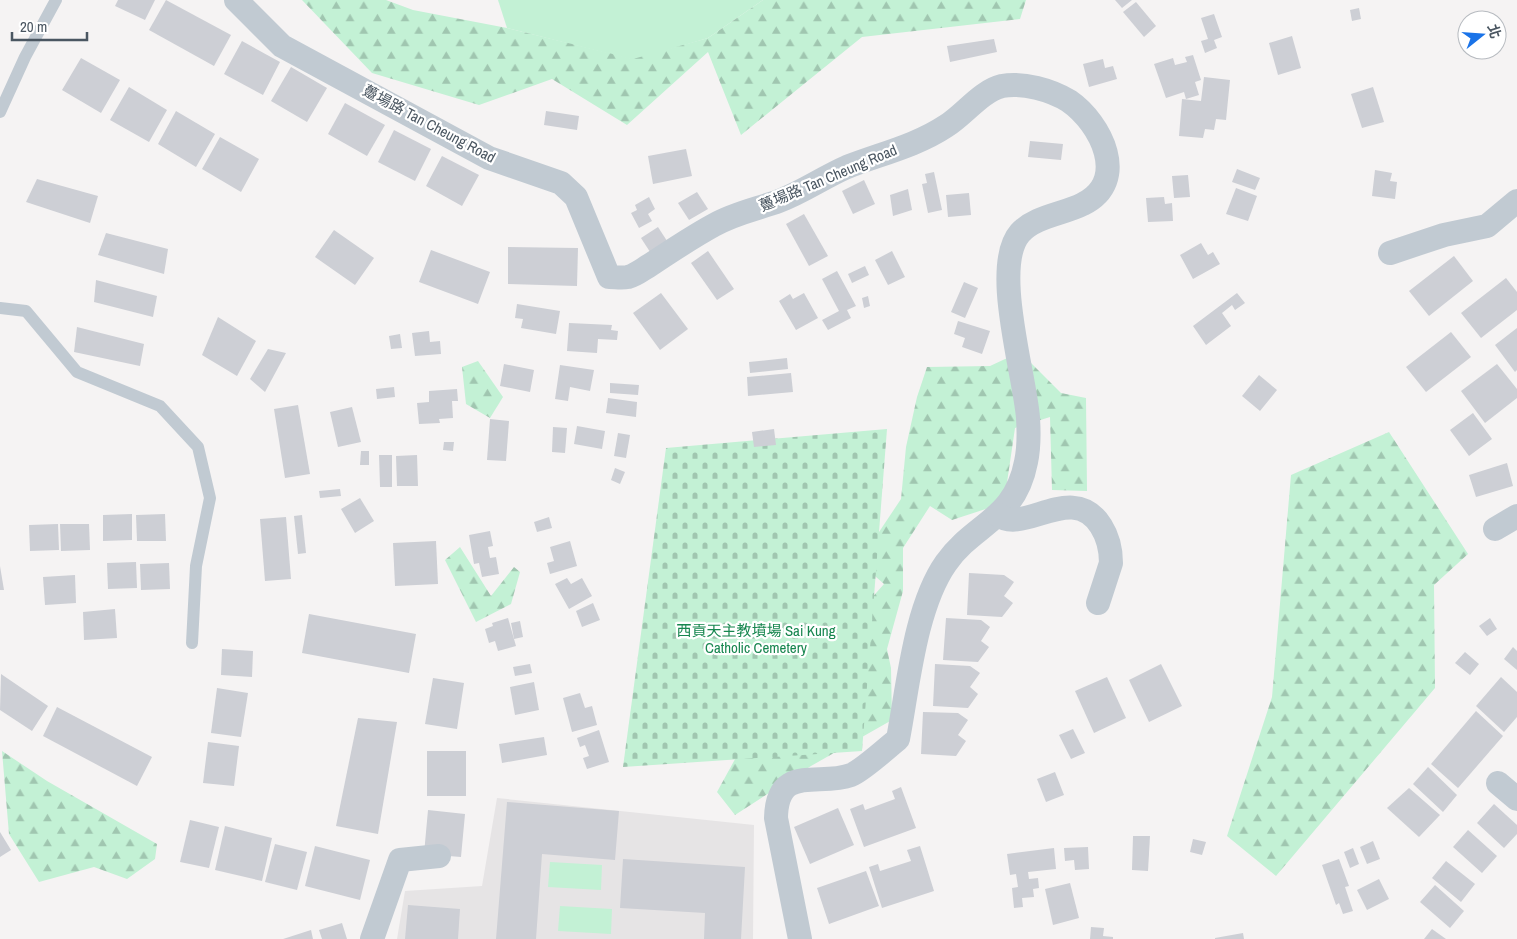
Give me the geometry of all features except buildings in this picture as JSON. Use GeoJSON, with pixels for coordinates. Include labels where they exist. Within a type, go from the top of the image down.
{"type":"FeatureCollection","features":[{"type":"Feature","properties":{"kind":"street","name":"躉場路 Tan Cheung Road"},"geometry":{"type":"LineString","coordinates":[[236,0],[282,46],[489,158],[562,183],[576,197],[609,277],[631,276],[732,216],[782,200],[844,168],[920,141],[947,126],[996,88],[1013,85],[1028,87],[1051,93],[1069,102],[1090,122],[1104,143],[1107,154],[1107,172],[1101,188],[1093,198],[1030,225],[1020,233],[1012,247],[1008,267],[1010,299],[1026,404],[1028,446],[1019,485],[1011,502],[998,516],[954,553],[935,581],[918,635],[898,739],[852,775],[796,781],[787,787],[776,802],[776,818],[800,939]]}},
{"type":"Feature","properties":{"kind":"street"},"geometry":{"type":"LineString","coordinates":[[1390,254],[1411,244],[1487,226],[1517,201]]}},
{"type":"Feature","properties":{"kind":"street"},"geometry":{"type":"LineString","coordinates":[[998,516],[1009,521],[1067,508],[1076,508],[1092,515],[1104,530],[1111,556],[1098,603]]}},
{"type":"Feature","properties":{"kind":"street"},"geometry":{"type":"LineString","coordinates":[[1495,530],[1517,516]]}},
{"type":"Feature","properties":{"kind":"street"},"geometry":{"type":"LineString","coordinates":[[1498,783],[1517,799]]}},
{"type":"Feature","properties":{"kind":"street"},"geometry":{"type":"LineString","coordinates":[[372,939],[400,860],[439,856]]}},
{"type":"Feature","properties":{"kind":"lane"},"geometry":{"type":"LineString","coordinates":[[0,112],[25,57],[56,0]]}},
{"type":"Feature","properties":{"kind":"lane"},"geometry":{"type":"LineString","coordinates":[[0,308],[26,311],[77,372],[160,406],[198,447],[210,498],[196,566],[192,643]]}},
{"type":"Feature","properties":{"kind":"shaded area"},"geometry":{"type":"Polygon","coordinates":[[[497,798],[754,825],[753,939],[397,939],[405,891],[482,886],[497,798]]]}},
{"type":"Feature","properties":{"kind":"green space"},"geometry":{"type":"Polygon","coordinates":[[[302,0],[386,0],[413,10],[507,28],[633,59],[708,38],[763,0],[1026,0],[1020,19],[862,37],[741,135],[708,52],[627,125],[552,79],[479,105],[372,73],[302,0]]]}},
{"type":"Feature","properties":{"kind":"green space"},"geometry":{"type":"Polygon","coordinates":[[[498,0],[763,0],[708,38],[634,60],[507,28],[498,0]]]}},
{"type":"Feature","properties":{"kind":"green space"},"geometry":{"type":"Polygon","coordinates":[[[1020,352],[1061,393],[1086,398],[1087,491],[1052,490],[1050,417],[1015,428],[1004,503],[952,520],[930,506],[903,548],[903,591],[887,649],[891,668],[892,720],[811,766],[735,815],[717,792],[745,741],[884,584],[859,562],[901,499],[906,447],[917,397],[927,367],[990,366],[1020,352]]]}},
{"type":"Feature","properties":{"kind":"green space"},"geometry":{"type":"Polygon","coordinates":[[[478,361],[503,397],[490,418],[466,404],[462,367],[478,361]]]}},
{"type":"Feature","properties":{"kind":"green space","name":"西貢天主教墳場 Sai Kung Catholic Cemetery"},"geometry":{"type":"Polygon","coordinates":[[[887,429],[862,751],[623,767],[666,448],[887,429]]]}},
{"type":"Feature","properties":{"kind":"green space"},"geometry":{"type":"Polygon","coordinates":[[[1389,432],[1468,554],[1434,585],[1435,688],[1276,876],[1227,836],[1272,697],[1291,475],[1389,432]]]}},
{"type":"Feature","properties":{"kind":"green space"},"geometry":{"type":"Polygon","coordinates":[[[460,547],[491,596],[514,567],[520,572],[511,604],[476,622],[445,560],[460,547]]]}},
{"type":"Feature","properties":{"kind":"green space"},"geometry":{"type":"Polygon","coordinates":[[[2,751],[47,781],[157,844],[155,859],[127,879],[94,867],[39,882],[9,834],[2,751]]]}},
{"type":"Feature","properties":{"kind":"green space"},"geometry":{"type":"Polygon","coordinates":[[[550,862],[602,865],[601,890],[548,887],[550,862]]]}},
{"type":"Feature","properties":{"kind":"green space"},"geometry":{"type":"Polygon","coordinates":[[[560,906],[612,909],[611,934],[558,931],[560,906]]]}}]}
